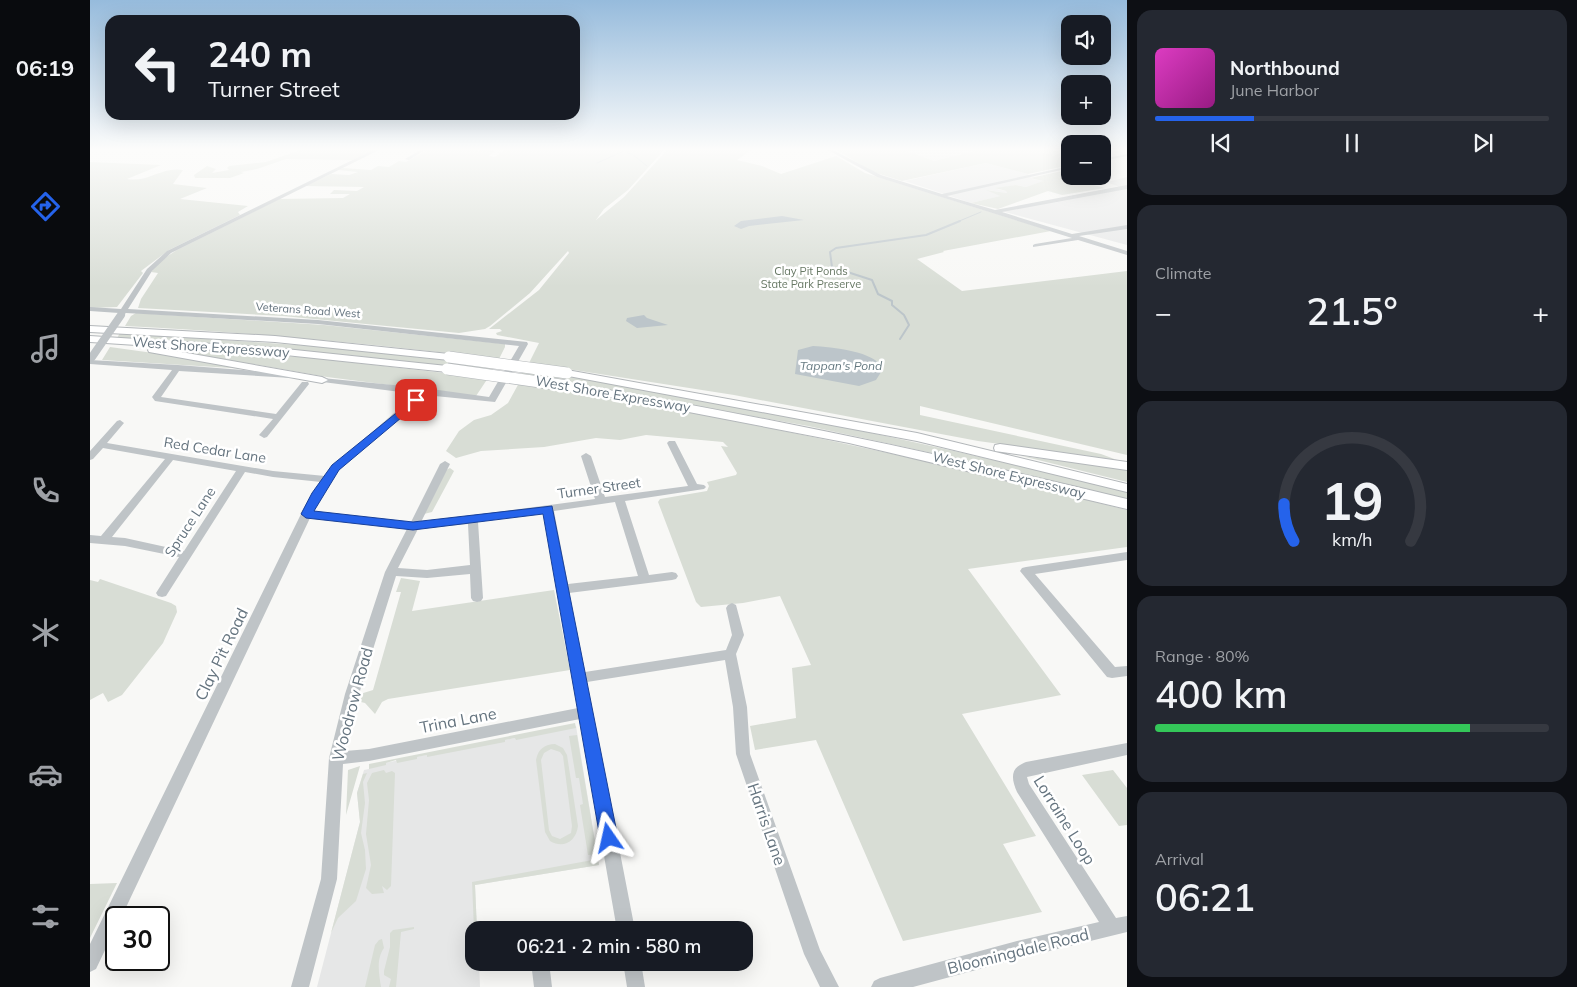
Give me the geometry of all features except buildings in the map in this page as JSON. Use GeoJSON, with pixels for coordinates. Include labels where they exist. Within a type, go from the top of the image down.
{"type":"FeatureCollection","features":[{"type":"Feature","properties":{"kind":"highway","name":"West Shore Expressway"},"geometry":{"type":"LineString","coordinates":[[90,327],[314,343],[449,357],[568,379],[842,437],[1024,478],[1127,504]]}},
{"type":"Feature","properties":{"kind":"highway","name":"West Shore Expressway"},"geometry":{"type":"LineString","coordinates":[[90,341],[276,351],[447,369],[568,379],[727,399],[917,437],[1127,488]]}},
{"type":"Feature","properties":{"kind":"highway"},"geometry":{"type":"LineString","coordinates":[[90,341],[155,350],[322,380]]}},
{"type":"Feature","properties":{"kind":"highway"},"geometry":{"type":"LineString","coordinates":[[917,437],[1127,466]]}},
{"type":"Feature","properties":{"kind":"street"},"geometry":{"type":"LineString","coordinates":[[285,195],[169,252],[149,270],[91,360],[424,391]]}},
{"type":"Feature","properties":{"kind":"street"},"geometry":{"type":"LineString","coordinates":[[939,195],[1127,253]]}},
{"type":"Feature","properties":{"kind":"street"},"geometry":{"type":"LineString","coordinates":[[942,196],[946,195]]}},
{"type":"Feature","properties":{"kind":"street"},"geometry":{"type":"LineString","coordinates":[[995,212],[1084,195]]}},
{"type":"Feature","properties":{"kind":"street"},"geometry":{"type":"LineString","coordinates":[[1070,235],[1127,227]]}},
{"type":"Feature","properties":{"kind":"street"},"geometry":{"type":"LineString","coordinates":[[1035,246],[1080,238]]}},
{"type":"Feature","properties":{"kind":"street","name":"Veterans Road West"},"geometry":{"type":"LineString","coordinates":[[90,309],[122,313],[311,322],[524,344],[492,400],[424,391]]}},
{"type":"Feature","properties":{"kind":"street"},"geometry":{"type":"LineString","coordinates":[[178,367],[159,391],[156,397],[158,399],[279,416]]}},
{"type":"Feature","properties":{"kind":"street"},"geometry":{"type":"LineString","coordinates":[[264,435],[305,384]]}},
{"type":"Feature","properties":{"kind":"street","name":"Clay Pit Road"},"geometry":{"type":"LineString","coordinates":[[90,963],[306,514],[326,479],[351,454],[388,425],[424,391]]}},
{"type":"Feature","properties":{"kind":"street"},"geometry":{"type":"LineString","coordinates":[[90,457],[120,423]]}},
{"type":"Feature","properties":{"kind":"street","name":"Turner Street"},"geometry":{"type":"LineString","coordinates":[[306,514],[413,526],[601,502],[697,487],[672,443]]}},
{"type":"Feature","properties":{"kind":"street","name":"Red Cedar Lane"},"geometry":{"type":"LineString","coordinates":[[101,445],[242,469],[326,479]]}},
{"type":"Feature","properties":{"kind":"street"},"geometry":{"type":"LineString","coordinates":[[586,456],[601,502]]}},
{"type":"Feature","properties":{"kind":"street"},"geometry":{"type":"LineString","coordinates":[[105,539],[171,457]]}},
{"type":"Feature","properties":{"kind":"street","name":"Woodrow Road"},"geometry":{"type":"LineString","coordinates":[[300,987],[329,879],[336,758],[352,694],[391,572],[446,464]]}},
{"type":"Feature","properties":{"kind":"street","name":"Spruce Lane"},"geometry":{"type":"LineString","coordinates":[[162,593],[242,469]]}},
{"type":"Feature","properties":{"kind":"street"},"geometry":{"type":"LineString","coordinates":[[620,499],[645,579]]}},
{"type":"Feature","properties":{"kind":"street"},"geometry":{"type":"LineString","coordinates":[[548,509],[624,921]]}},
{"type":"Feature","properties":{"kind":"street"},"geometry":{"type":"LineString","coordinates":[[473,519],[477,598]]}},
{"type":"Feature","properties":{"kind":"street"},"geometry":{"type":"LineString","coordinates":[[90,539],[105,539],[186,555]]}},
{"type":"Feature","properties":{"kind":"street"},"geometry":{"type":"LineString","coordinates":[[1127,556],[1026,571],[1112,673],[1127,671]]}},
{"type":"Feature","properties":{"kind":"street"},"geometry":{"type":"LineString","coordinates":[[391,572],[427,574],[475,569]]}},
{"type":"Feature","properties":{"kind":"street"},"geometry":{"type":"LineString","coordinates":[[563,590],[672,576]]}},
{"type":"Feature","properties":{"kind":"street","name":"Harris Lane"},"geometry":{"type":"LineString","coordinates":[[732,608],[738,636],[730,654],[740,707],[743,754],[813,954],[830,987]]}},
{"type":"Feature","properties":{"kind":"street"},"geometry":{"type":"LineString","coordinates":[[580,678],[730,654]]}},
{"type":"Feature","properties":{"kind":"street","name":"Trina Lane"},"geometry":{"type":"LineString","coordinates":[[336,758],[369,755],[586,712]]}},
{"type":"Feature","properties":{"kind":"street","name":"Lorraine Loop"},"geometry":{"type":"LineString","coordinates":[[1120,926],[1022,787],[1019,774],[1026,768],[1127,750]]}},
{"type":"Feature","properties":{"kind":"street","name":"Bloomingdale Road"},"geometry":{"type":"LineString","coordinates":[[880,987],[1120,926]]}},
{"type":"Feature","properties":{"kind":"street"},"geometry":{"type":"LineString","coordinates":[[541,971],[543,987]]}},
{"type":"Feature","properties":{"kind":"street"},"geometry":{"type":"LineString","coordinates":[[633,971],[636,987]]}},
{"type":"Feature","properties":{"kind":"shaded area"},"geometry":{"type":"Polygon","coordinates":[[[947,195],[1001,196],[971,203],[947,195]]]}},
{"type":"Feature","properties":{"kind":"shaded area"},"geometry":{"type":"Polygon","coordinates":[[[1077,195],[1127,195],[1127,245],[998,210],[1077,195]]]}},
{"type":"Feature","properties":{"kind":"shaded area"},"geometry":{"type":"Polygon","coordinates":[[[576,726],[599,865],[475,885],[477,921],[465,921],[465,971],[479,971],[480,987],[317,987],[360,822],[357,793],[364,770],[369,769],[369,766],[576,726]]]}},
{"type":"Feature","properties":{"kind":"green space"},"geometry":{"type":"Polygon","coordinates":[[[90,195],[190,195],[180,199],[248,206],[238,212],[240,215],[169,250],[141,271],[143,273],[117,307],[90,308],[90,195]]]}},
{"type":"Feature","properties":{"kind":"green space","name":"Clay Pit Ponds State Park Preserve"},"geometry":{"type":"Polygon","coordinates":[[[348,195],[622,195],[604,209],[596,220],[626,195],[936,195],[1051,231],[943,251],[917,259],[962,291],[1127,271],[1127,455],[920,406],[920,415],[1101,454],[1117,460],[978,441],[734,395],[529,363],[539,343],[497,335],[496,333],[502,331],[500,329],[489,329],[539,290],[569,253],[568,251],[530,293],[490,326],[485,329],[459,333],[283,316],[138,308],[141,299],[158,273],[151,272],[163,259],[177,250],[279,199],[343,198],[348,195]]]}},
{"type":"Feature","properties":{"kind":"green space"},"geometry":{"type":"Polygon","coordinates":[[[998,195],[1037,195],[998,209],[971,203],[1000,196],[998,195]]]}},
{"type":"Feature","properties":{"kind":"green space"},"geometry":{"type":"Polygon","coordinates":[[[136,313],[324,325],[505,344],[505,347],[499,359],[312,339],[125,326],[131,316],[136,313]]]}},
{"type":"Feature","properties":{"kind":"green space"},"geometry":{"type":"Polygon","coordinates":[[[120,333],[327,347],[495,366],[492,371],[348,355],[117,338],[120,333]]]}},
{"type":"Feature","properties":{"kind":"green space"},"geometry":{"type":"Polygon","coordinates":[[[110,347],[182,357],[247,369],[102,360],[110,347]]]}},
{"type":"Feature","properties":{"kind":"green space"},"geometry":{"type":"Polygon","coordinates":[[[154,347],[314,358],[488,378],[476,396],[327,377],[154,347]]]}},
{"type":"Feature","properties":{"kind":"green space"},"geometry":{"type":"Polygon","coordinates":[[[523,370],[675,394],[827,423],[1127,492],[1127,500],[955,458],[808,426],[521,375],[523,370]]]}},
{"type":"Feature","properties":{"kind":"green space"},"geometry":{"type":"Polygon","coordinates":[[[519,383],[672,409],[824,439],[976,473],[1127,510],[1127,547],[968,569],[1061,695],[962,714],[1036,836],[1003,844],[1042,912],[903,941],[816,740],[755,750],[750,726],[796,718],[792,668],[811,665],[780,596],[743,603],[701,607],[696,602],[658,502],[660,499],[707,491],[709,486],[707,482],[736,475],[737,473],[721,446],[728,447],[723,442],[646,435],[620,440],[596,438],[544,447],[481,451],[456,458],[446,451],[459,431],[474,420],[491,415],[508,403],[519,383]]]}},
{"type":"Feature","properties":{"kind":"green space"},"geometry":{"type":"Polygon","coordinates":[[[1021,456],[1127,469],[1127,482],[1034,459],[1021,456]]]}},
{"type":"Feature","properties":{"kind":"green space"},"geometry":{"type":"Polygon","coordinates":[[[450,468],[454,471],[432,512],[424,514],[446,470],[450,468]]]}},
{"type":"Feature","properties":{"kind":"green space"},"geometry":{"type":"Polygon","coordinates":[[[401,578],[420,581],[412,611],[554,590],[570,670],[388,699],[382,702],[375,714],[365,703],[357,701],[357,695],[373,690],[401,592],[396,592],[401,578]]]}},
{"type":"Feature","properties":{"kind":"green space"},"geometry":{"type":"Polygon","coordinates":[[[100,579],[171,603],[176,606],[177,612],[163,643],[122,695],[108,702],[103,693],[90,700],[90,580],[98,582],[100,579]]]}},
{"type":"Feature","properties":{"kind":"green space"},"geometry":{"type":"Polygon","coordinates":[[[575,723],[576,728],[516,740],[515,738],[505,740],[505,742],[427,757],[427,755],[397,763],[396,760],[386,763],[386,765],[369,769],[369,764],[575,723]]]}},
{"type":"Feature","properties":{"kind":"green space"},"geometry":{"type":"Polygon","coordinates":[[[577,735],[597,854],[588,855],[580,805],[583,804],[579,778],[576,778],[569,736],[577,735]]]}},
{"type":"Feature","properties":{"kind":"green space"},"geometry":{"type":"Polygon","coordinates":[[[551,744],[563,748],[567,755],[578,826],[572,840],[564,844],[550,841],[545,832],[536,760],[540,750],[551,744]],[[551,749],[544,753],[541,760],[549,830],[552,836],[560,839],[571,833],[572,826],[563,756],[560,752],[551,749]]]}},
{"type":"Feature","properties":{"kind":"green space"},"geometry":{"type":"Polygon","coordinates":[[[360,766],[346,815],[348,770],[360,766]]]}},
{"type":"Feature","properties":{"kind":"green space"},"geometry":{"type":"Polygon","coordinates":[[[384,770],[386,773],[392,771],[395,773],[391,886],[387,890],[382,886],[384,893],[372,894],[366,888],[371,865],[366,834],[369,800],[367,783],[372,773],[384,770]]]}},
{"type":"Feature","properties":{"kind":"green space"},"geometry":{"type":"Polygon","coordinates":[[[1113,770],[1127,788],[1127,825],[1119,826],[1082,775],[1113,770]]]}},
{"type":"Feature","properties":{"kind":"green space"},"geometry":{"type":"Polygon","coordinates":[[[367,773],[363,782],[365,803],[361,833],[365,850],[366,869],[356,901],[338,918],[331,933],[360,822],[357,793],[363,774],[367,773]]]}},
{"type":"Feature","properties":{"kind":"green space"},"geometry":{"type":"Polygon","coordinates":[[[598,859],[599,865],[475,885],[477,921],[474,921],[472,882],[598,859]]]}},
{"type":"Feature","properties":{"kind":"green space"},"geometry":{"type":"Polygon","coordinates":[[[117,883],[90,938],[90,884],[117,883]]]}},
{"type":"Feature","properties":{"kind":"green space"},"geometry":{"type":"Polygon","coordinates":[[[414,927],[414,929],[401,932],[396,987],[389,987],[391,979],[384,975],[384,971],[390,947],[390,933],[393,930],[414,927]]]}},
{"type":"Feature","properties":{"kind":"green space"},"geometry":{"type":"Polygon","coordinates":[[[382,939],[384,948],[381,952],[379,967],[381,987],[365,987],[375,945],[382,939]]]}},
{"type":"Feature","properties":{"kind":"water"},"geometry":{"type":"Polygon","coordinates":[[[782,216],[804,220],[749,226],[741,229],[734,226],[741,221],[782,216]]]}},
{"type":"Feature","properties":{"kind":"water"},"geometry":{"type":"Polygon","coordinates":[[[644,315],[647,318],[668,325],[637,328],[626,321],[627,318],[644,315]]]}},
{"type":"Feature","properties":{"kind":"water","name":"Tappan's Pond"},"geometry":{"type":"Polygon","coordinates":[[[813,346],[863,354],[879,363],[883,369],[876,380],[859,386],[795,374],[798,350],[813,346]]]}},
{"type":"Feature","properties":{"kind":"waterway"},"geometry":{"type":"LineString","coordinates":[[957,222],[981,212]]}},
{"type":"Feature","properties":{"kind":"waterway"},"geometry":{"type":"LineString","coordinates":[[900,339],[909,325],[904,315],[892,305],[892,301],[878,294],[872,280],[832,267],[830,252],[836,248],[926,235],[960,221]]}},
{"type":"Feature","properties":{"kind":"route"},"geometry":{"type":"LineString","coordinates":[[416,400],[336,468],[326,479],[306,514],[413,526],[548,509],[609,838]]}}]}
